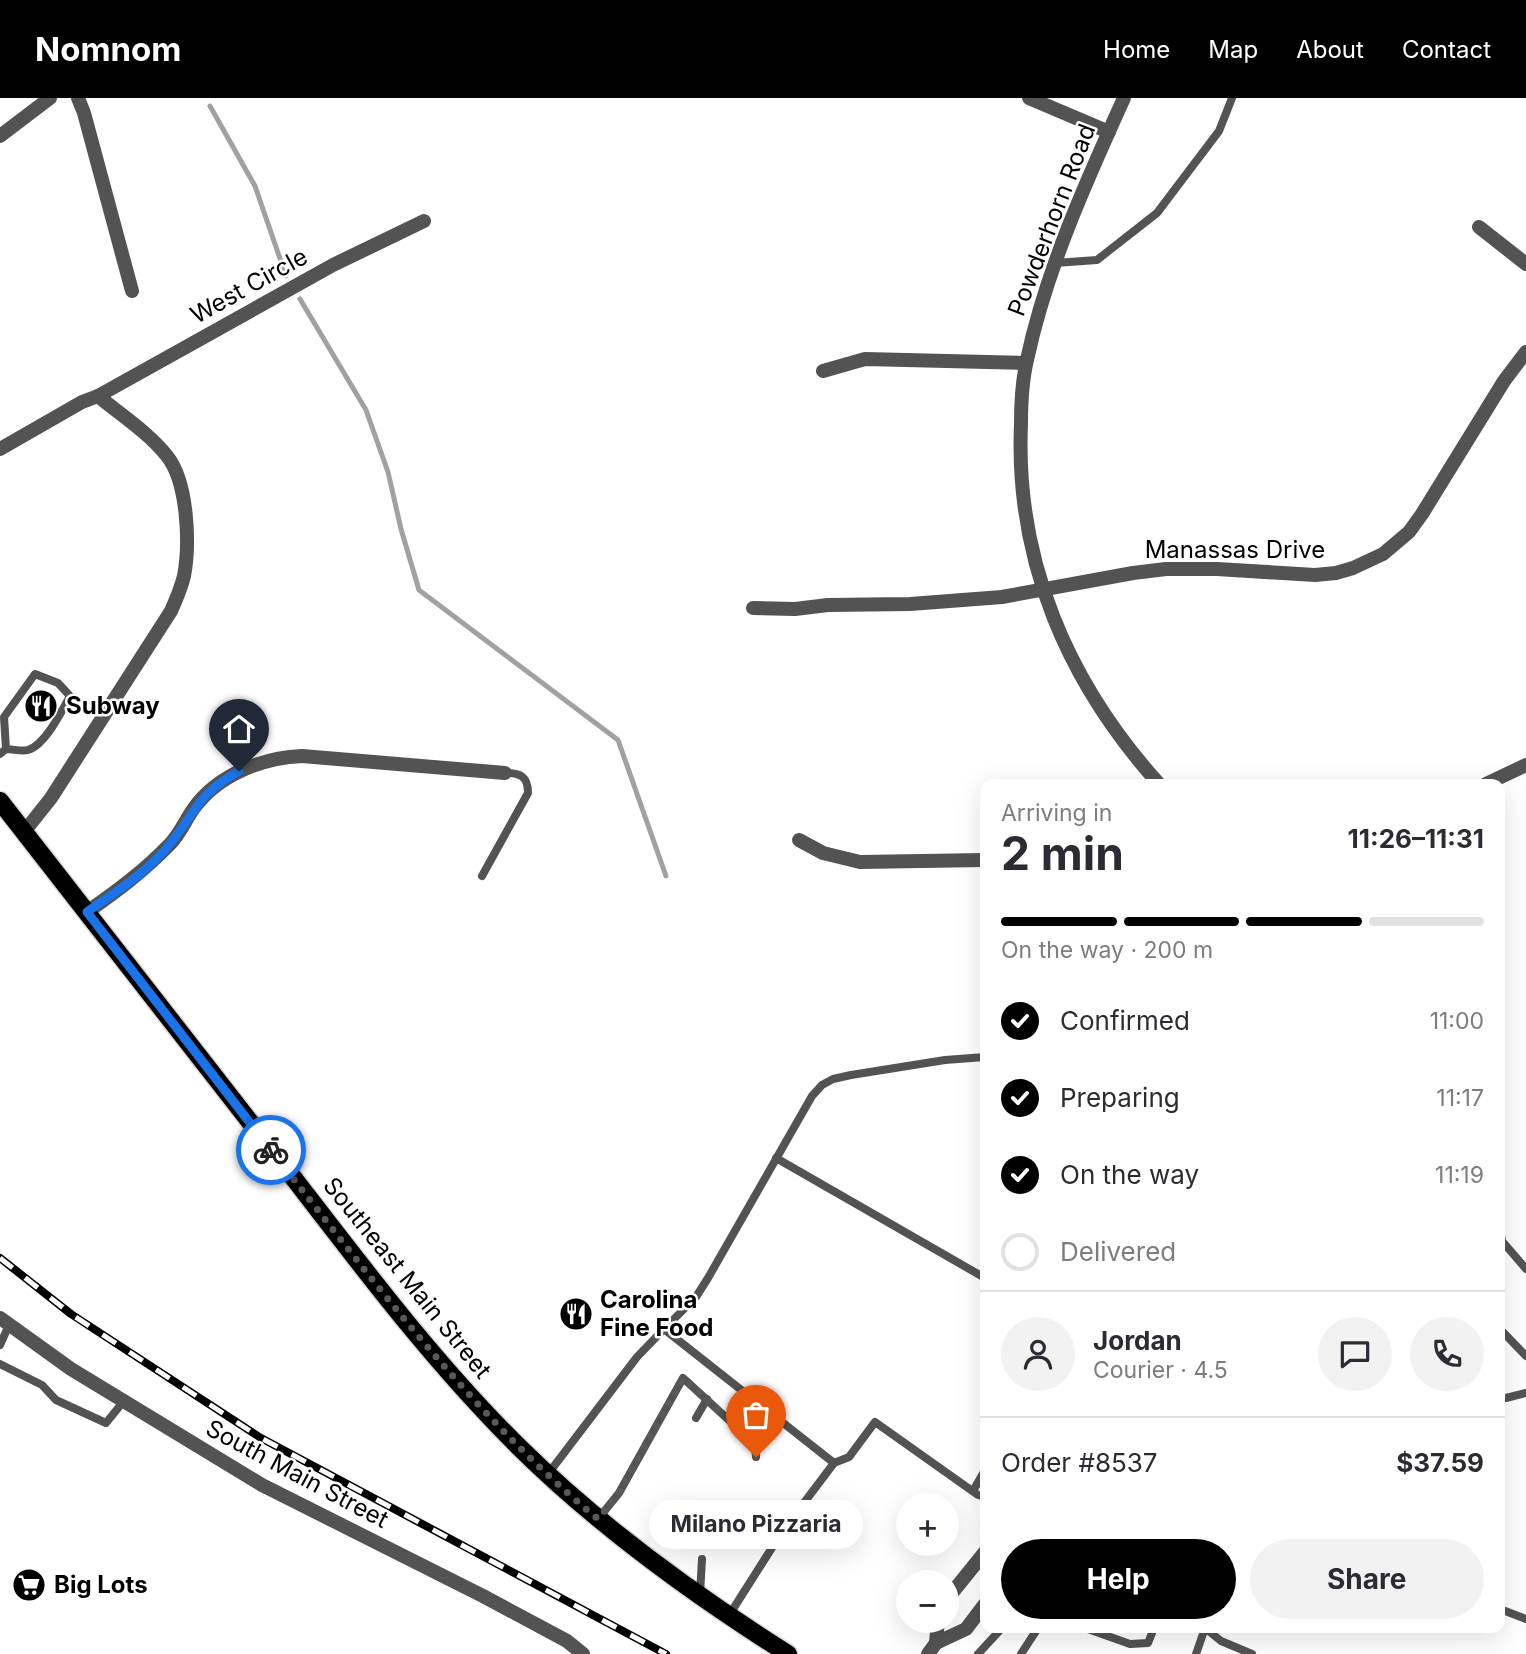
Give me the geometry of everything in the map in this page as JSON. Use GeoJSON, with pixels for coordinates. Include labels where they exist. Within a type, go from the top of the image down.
{"type":"FeatureCollection","features":[{"type":"Feature","properties":{"kind":"main road","name":"Southeast Main Street"},"geometry":{"type":"LineString","coordinates":[[0,801],[391,1303],[462,1387],[548,1474],[598,1519],[653,1564],[728,1617],[788,1654]]}},
{"type":"Feature","properties":{"kind":"street"},"geometry":{"type":"LineString","coordinates":[[0,136],[50,98]]}},
{"type":"Feature","properties":{"kind":"street"},"geometry":{"type":"LineString","coordinates":[[78,98],[88,125],[132,291]]}},
{"type":"Feature","properties":{"kind":"street"},"geometry":{"type":"LineString","coordinates":[[1029,98],[1109,132]]}},
{"type":"Feature","properties":{"kind":"street","name":"Powderhorn Road"},"geometry":{"type":"LineString","coordinates":[[1124,98],[1055,263],[1038,314],[1026,363],[1020,441],[1021,487],[1031,548],[1058,634],[1087,687],[1155,779]]}},
{"type":"Feature","properties":{"kind":"street","name":"West Circle"},"geometry":{"type":"LineString","coordinates":[[0,449],[333,265],[424,221]]}},
{"type":"Feature","properties":{"kind":"street"},"geometry":{"type":"LineString","coordinates":[[1479,227],[1526,264]]}},
{"type":"Feature","properties":{"kind":"street","name":"Manassas Drive"},"geometry":{"type":"LineString","coordinates":[[753,608],[911,604],[1002,597],[1166,569],[1315,575],[1336,573],[1383,554],[1409,532],[1504,381],[1526,352]]}},
{"type":"Feature","properties":{"kind":"street"},"geometry":{"type":"LineString","coordinates":[[822,371],[865,359],[1026,363]]}},
{"type":"Feature","properties":{"kind":"street"},"geometry":{"type":"LineString","coordinates":[[24,832],[58,788],[171,611],[184,578],[187,545],[181,486],[174,466],[163,451],[98,396]]}},
{"type":"Feature","properties":{"kind":"street"},"geometry":{"type":"LineString","coordinates":[[87,912],[132,881],[153,861],[173,841],[195,806],[208,792],[239,771],[259,763],[279,757],[302,756],[505,773]]}},
{"type":"Feature","properties":{"kind":"street"},"geometry":{"type":"LineString","coordinates":[[1497,779],[1526,765]]}},
{"type":"Feature","properties":{"kind":"street"},"geometry":{"type":"LineString","coordinates":[[799,840],[823,853],[860,862],[980,860]]}},
{"type":"Feature","properties":{"kind":"street","name":"South Main Street"},"geometry":{"type":"LineString","coordinates":[[5,1322],[123,1402],[262,1485],[483,1596],[567,1641],[583,1654]]}},
{"type":"Feature","properties":{"kind":"street"},"geometry":{"type":"LineString","coordinates":[[959,1584],[980,1558]]}},
{"type":"Feature","properties":{"kind":"street"},"geometry":{"type":"LineString","coordinates":[[932,1648],[966,1629],[980,1611]]}},
{"type":"Feature","properties":{"kind":"lane"},"geometry":{"type":"LineString","coordinates":[[1055,263],[1097,260],[1157,213],[1219,131],[1232,98]]}},
{"type":"Feature","properties":{"kind":"lane"},"geometry":{"type":"LineString","coordinates":[[35,674],[58,683],[70,696],[58,718],[37,745],[26,751],[3,751],[4,717],[35,674]]}},
{"type":"Feature","properties":{"kind":"lane"},"geometry":{"type":"LineString","coordinates":[[482,876],[528,793],[528,783],[524,777],[519,773],[505,773]]}},
{"type":"Feature","properties":{"kind":"lane"},"geometry":{"type":"LineString","coordinates":[[548,1474],[637,1357],[696,1297],[812,1096],[822,1085],[833,1079],[980,1056]]}},
{"type":"Feature","properties":{"kind":"lane"},"geometry":{"type":"LineString","coordinates":[[776,1158],[980,1275]]}},
{"type":"Feature","properties":{"kind":"lane"},"geometry":{"type":"LineString","coordinates":[[1505,1244],[1526,1269]]}},
{"type":"Feature","properties":{"kind":"lane"},"geometry":{"type":"LineString","coordinates":[[0,1345],[5,1322]]}},
{"type":"Feature","properties":{"kind":"lane"},"geometry":{"type":"LineString","coordinates":[[664,1329],[834,1463]]}},
{"type":"Feature","properties":{"kind":"lane"},"geometry":{"type":"LineString","coordinates":[[1505,1334],[1526,1356]]}},
{"type":"Feature","properties":{"kind":"lane"},"geometry":{"type":"LineString","coordinates":[[0,1364],[41,1385],[56,1400],[106,1423],[123,1402]]}},
{"type":"Feature","properties":{"kind":"lane"},"geometry":{"type":"LineString","coordinates":[[598,1519],[619,1493],[683,1378],[755,1444],[756,1457]]}},
{"type":"Feature","properties":{"kind":"lane"},"geometry":{"type":"LineString","coordinates":[[1505,1398],[1526,1393]]}},
{"type":"Feature","properties":{"kind":"lane"},"geometry":{"type":"LineString","coordinates":[[696,1418],[707,1399]]}},
{"type":"Feature","properties":{"kind":"lane"},"geometry":{"type":"LineString","coordinates":[[728,1617],[782,1532],[834,1463],[849,1457],[875,1422],[980,1494]]}},
{"type":"Feature","properties":{"kind":"lane"},"geometry":{"type":"LineString","coordinates":[[973,1491],[980,1479]]}},
{"type":"Feature","properties":{"kind":"lane"},"geometry":{"type":"LineString","coordinates":[[700,1597],[702,1559]]}},
{"type":"Feature","properties":{"kind":"lane"},"geometry":{"type":"LineString","coordinates":[[1505,1611],[1526,1619]]}},
{"type":"Feature","properties":{"kind":"lane"},"geometry":{"type":"LineString","coordinates":[[978,1654],[997,1633]]}},
{"type":"Feature","properties":{"kind":"lane"},"geometry":{"type":"LineString","coordinates":[[1021,1654],[1035,1633]]}},
{"type":"Feature","properties":{"kind":"lane"},"geometry":{"type":"LineString","coordinates":[[1099,1633],[1130,1644],[1148,1643]]}},
{"type":"Feature","properties":{"kind":"lane"},"geometry":{"type":"LineString","coordinates":[[1143,1654],[1152,1633]]}},
{"type":"Feature","properties":{"kind":"lane"},"geometry":{"type":"LineString","coordinates":[[1196,1654],[1203,1633]]}},
{"type":"Feature","properties":{"kind":"lane"},"geometry":{"type":"LineString","coordinates":[[1211,1633],[1221,1641],[1252,1654]]}},
{"type":"Feature","properties":{"kind":"waterway"},"geometry":{"type":"LineString","coordinates":[[210,106],[255,186],[286,276]]}},
{"type":"Feature","properties":{"kind":"waterway"},"geometry":{"type":"LineString","coordinates":[[300,299],[366,410],[388,472],[419,590],[618,740],[666,876]]}},
{"type":"Feature","properties":{"kind":"railway"},"geometry":{"type":"LineString","coordinates":[[0,1258],[71,1314],[261,1438],[666,1654]]}},
{"type":"Feature","properties":{"kind":"way so far"},"geometry":{"type":"LineString","coordinates":[[271,1150],[391,1303],[462,1387],[519,1447],[598,1519],[619,1493],[683,1378],[755,1444],[756,1457]]}},
{"type":"Feature","properties":{"kind":"place","name":"Subway"},"geometry":{"type":"Point","coordinates":[41,706]}},
{"type":"Feature","properties":{"kind":"place","name":"Carolina Fine Food"},"geometry":{"type":"Point","coordinates":[576,1314]}},
{"type":"Feature","properties":{"kind":"place","name":"Milano Pizzaria"},"geometry":{"type":"Point","coordinates":[756,1457]}},
{"type":"Feature","properties":{"kind":"place","name":"Big Lots"},"geometry":{"type":"Point","coordinates":[29,1585]}},
{"type":"Feature","properties":{"kind":"route"},"geometry":{"type":"LineString","coordinates":[[239,771],[208,792],[195,806],[173,841],[132,881],[87,912],[271,1150]]}}]}
